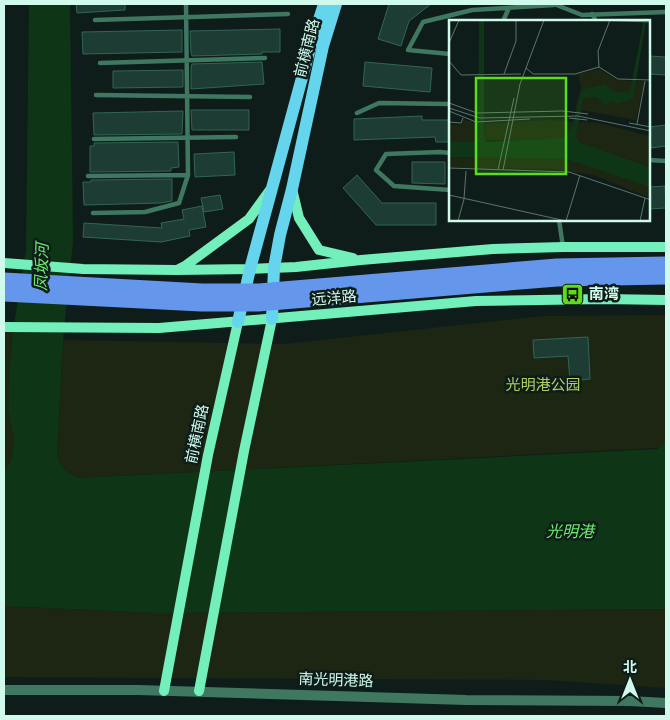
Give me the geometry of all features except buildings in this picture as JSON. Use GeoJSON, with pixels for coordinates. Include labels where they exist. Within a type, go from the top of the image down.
{"type":"FeatureCollection","features":[{"type":"Feature","properties":{"kind":"highway"},"geometry":{"type":"LineString","coordinates":[[4,280],[193,290],[259,291],[557,266],[666,264]]}},
{"type":"Feature","properties":{"kind":"highway"},"geometry":{"type":"LineString","coordinates":[[4,294],[201,304],[258,304],[557,279],[666,277]]}},
{"type":"Feature","properties":{"kind":"main road","name":"前横南路"},"geometry":{"type":"LineString","coordinates":[[164,691],[208,455],[250,269],[312,40],[324,4]]}},
{"type":"Feature","properties":{"kind":"main road","name":"前横南路"},"geometry":{"type":"LineString","coordinates":[[199,691],[244,451],[272,319],[274,268],[280,236],[323,46],[336,4]]}},
{"type":"Feature","properties":{"kind":"main road","name":"前横南路"},"geometry":{"type":"LineString","coordinates":[[177,270],[249,219],[272,187]]}},
{"type":"Feature","properties":{"kind":"main road","name":"前横南路"},"geometry":{"type":"LineString","coordinates":[[292,189],[299,218],[319,250],[361,260]]}},
{"type":"Feature","properties":{"kind":"main road"},"geometry":{"type":"LineString","coordinates":[[5,264],[83,269],[250,269],[296,267],[494,249],[666,247]]}},
{"type":"Feature","properties":{"kind":"main road","name":"远洋路"},"geometry":{"type":"LineString","coordinates":[[7,327],[159,328],[476,301],[666,300]]}},
{"type":"Feature","properties":{"kind":"street","name":"南光明港路"},"geometry":{"type":"LineString","coordinates":[[4,690],[199,691],[466,700],[666,703]]}},
{"type":"Feature","properties":{"kind":"lane"},"geometry":{"type":"LineString","coordinates":[[93,213],[145,212],[179,203],[188,174],[186,4]]}},
{"type":"Feature","properties":{"kind":"lane"},"geometry":{"type":"LineString","coordinates":[[449,54],[408,50],[423,22],[472,10],[554,4],[582,15],[666,12]]}},
{"type":"Feature","properties":{"kind":"lane"},"geometry":{"type":"LineString","coordinates":[[503,20],[509,8]]}},
{"type":"Feature","properties":{"kind":"lane"},"geometry":{"type":"LineString","coordinates":[[95,20],[288,14]]}},
{"type":"Feature","properties":{"kind":"lane"},"geometry":{"type":"LineString","coordinates":[[592,14],[595,20]]}},
{"type":"Feature","properties":{"kind":"lane"},"geometry":{"type":"LineString","coordinates":[[100,63],[264,58]]}},
{"type":"Feature","properties":{"kind":"lane"},"geometry":{"type":"LineString","coordinates":[[96,95],[250,97]]}},
{"type":"Feature","properties":{"kind":"lane"},"geometry":{"type":"LineString","coordinates":[[357,113],[379,103],[449,104]]}},
{"type":"Feature","properties":{"kind":"lane"},"geometry":{"type":"LineString","coordinates":[[94,139],[236,137]]}},
{"type":"Feature","properties":{"kind":"lane"},"geometry":{"type":"LineString","coordinates":[[449,153],[386,154],[376,170],[394,186],[449,190]]}},
{"type":"Feature","properties":{"kind":"lane"},"geometry":{"type":"LineString","coordinates":[[650,160],[666,161]]}},
{"type":"Feature","properties":{"kind":"lane"},"geometry":{"type":"LineString","coordinates":[[88,176],[188,174]]}},
{"type":"Feature","properties":{"kind":"lane"},"geometry":{"type":"LineString","coordinates":[[559,221],[563,247]]}},
{"type":"Feature","properties":{"kind":"green space","name":"光明港公园"},"geometry":{"type":"Polygon","coordinates":[[[666,315],[666,450],[657,448],[79,478],[65,469],[57,455],[63,340],[284,344],[542,316],[666,315]]]}},
{"type":"Feature","properties":{"kind":"green space"},"geometry":{"type":"Polygon","coordinates":[[[4,329],[13,331],[8,411],[14,440],[11,461],[4,471],[4,329]]]}},
{"type":"Feature","properties":{"kind":"green space"},"geometry":{"type":"Polygon","coordinates":[[[4,606],[158,613],[666,609],[666,688],[545,680],[4,677],[4,606]]]}},
{"type":"Feature","properties":{"kind":"water","name":"光明港"},"geometry":{"type":"Polygon","coordinates":[[[29,4],[70,4],[73,242],[63,340],[57,455],[65,469],[79,478],[657,449],[666,442],[666,609],[158,613],[4,606],[4,471],[11,461],[14,440],[8,411],[10,365],[13,331],[26,250],[29,4]]]}},
{"type":"Feature","properties":{"kind":"place","name":"南湾"},"geometry":{"type":"Point","coordinates":[573,294]}},
{"type":"Feature","properties":{"kind":"water label","name":"凤坂河"},"geometry":{"type":"Point","coordinates":[41,267]}}]}
